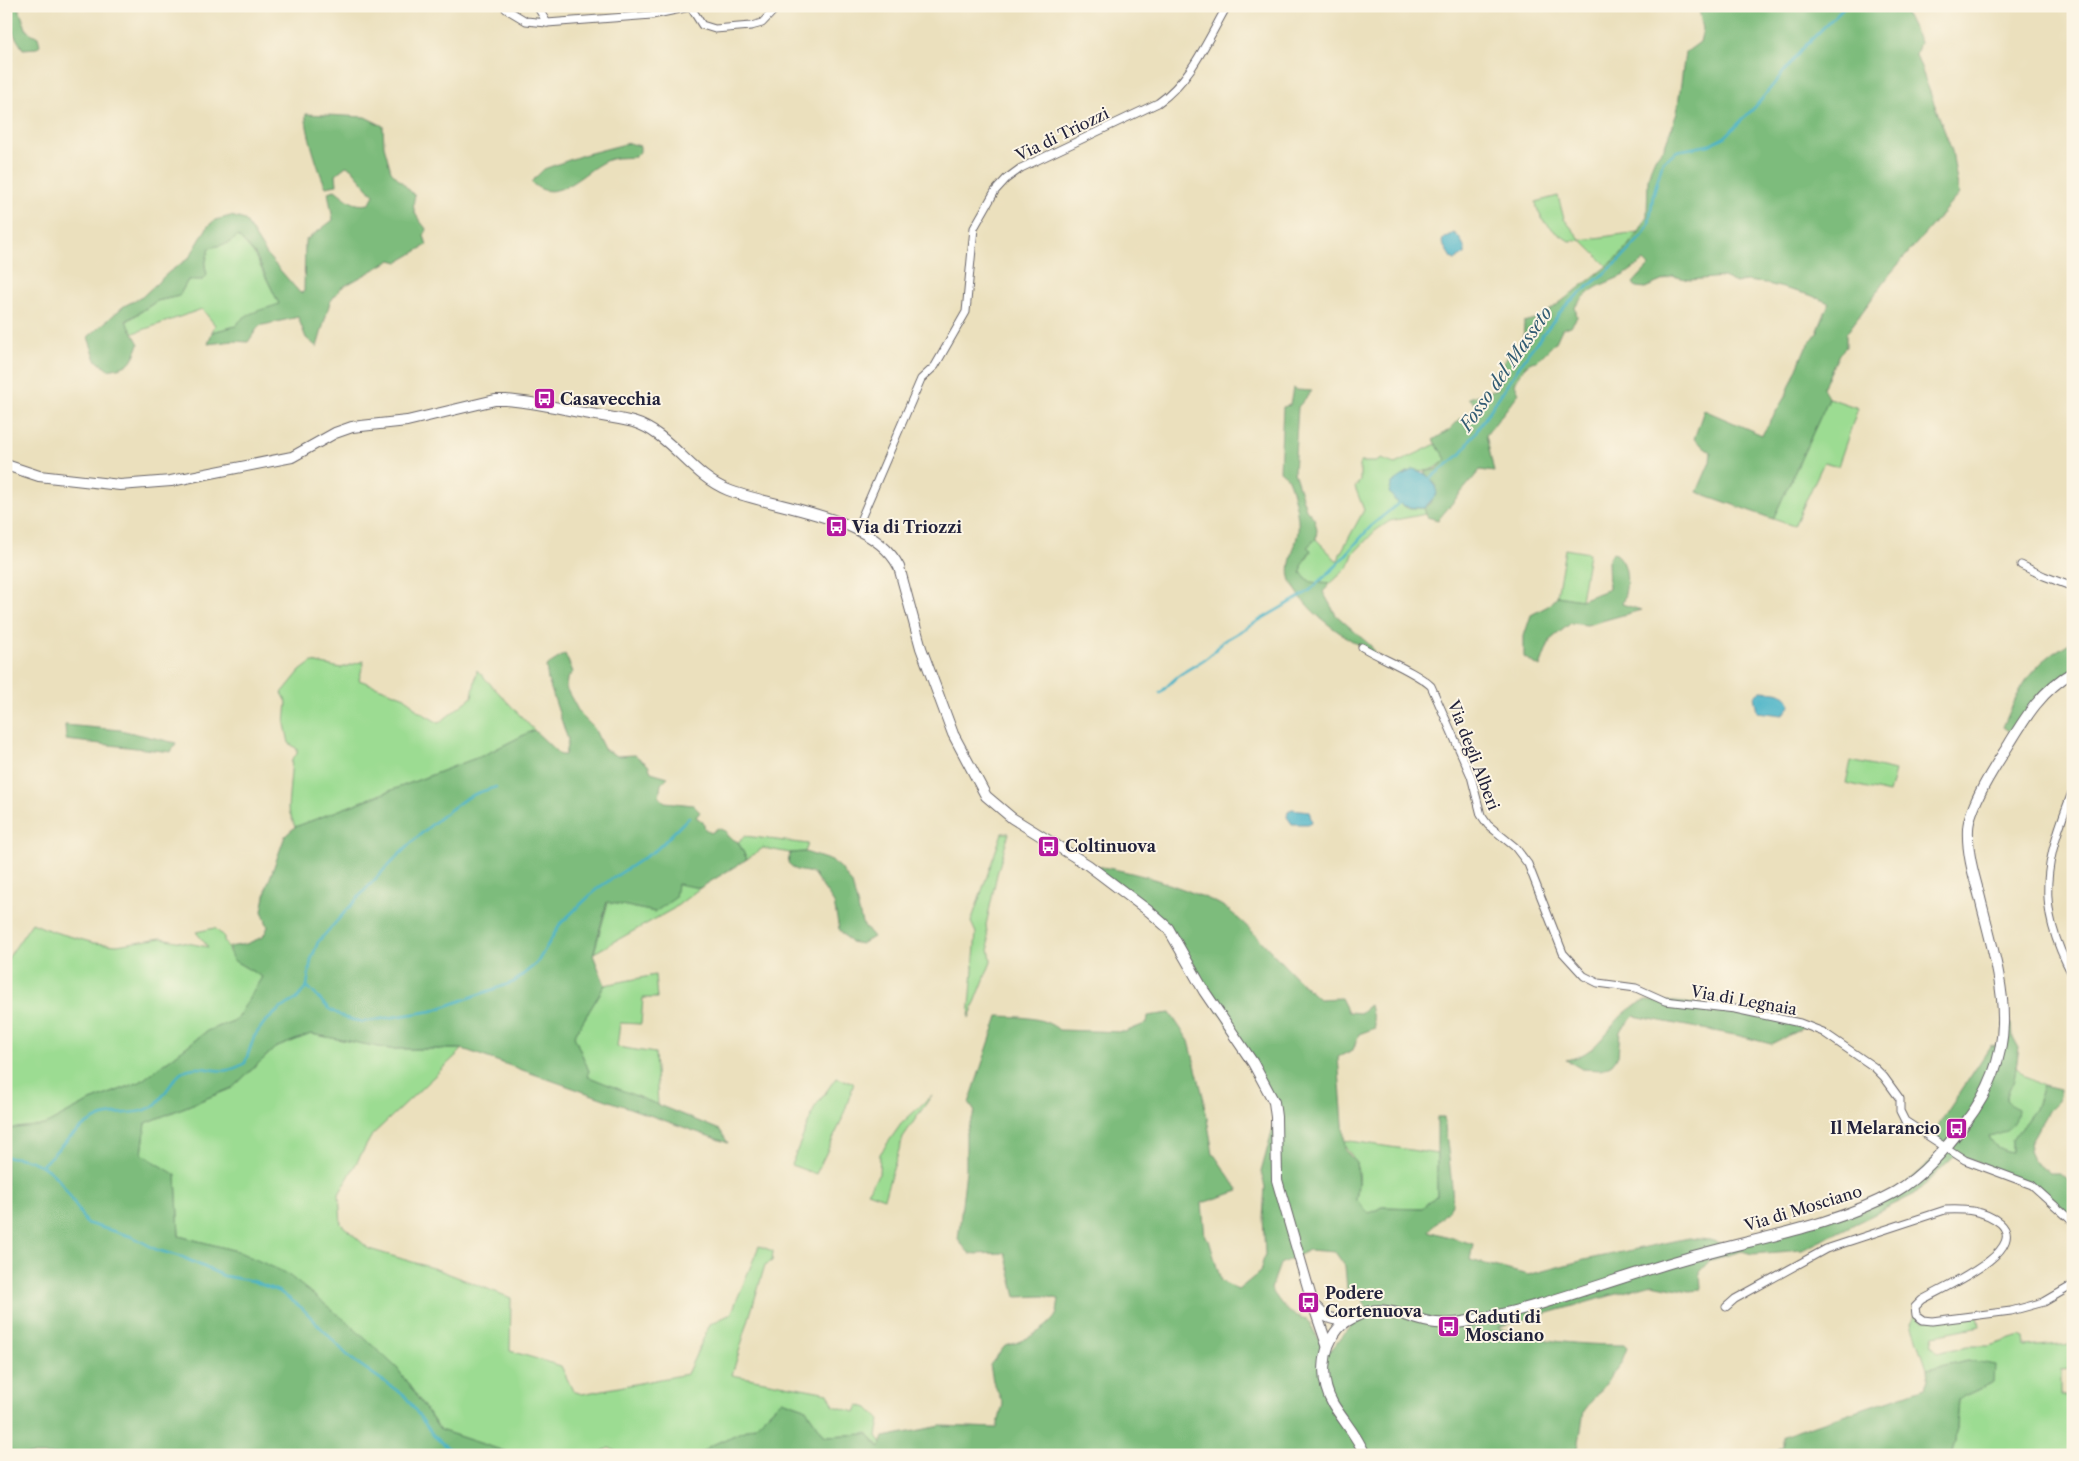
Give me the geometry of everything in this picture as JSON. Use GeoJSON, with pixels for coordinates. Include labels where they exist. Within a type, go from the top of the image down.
{"type":"FeatureCollection","features":[{"type":"Feature","properties":{"kind":"street"},"geometry":{"type":"LineString","coordinates":[[537,6],[547,23]]}},
{"type":"Feature","properties":{"kind":"street"},"geometry":{"type":"LineString","coordinates":[[506,9],[526,20],[547,23],[652,15],[690,7],[702,25],[715,29],[751,26],[762,23],[778,6]]}},
{"type":"Feature","properties":{"kind":"street","name":"Via di Triozzi"},"geometry":{"type":"LineString","coordinates":[[856,530],[922,379],[935,366],[966,312],[974,228],[995,191],[1006,179],[1021,168],[1158,103],[1175,91],[1188,74],[1227,6]]}},
{"type":"Feature","properties":{"kind":"street"},"geometry":{"type":"LineString","coordinates":[[6,465],[38,476],[120,485],[171,480],[292,457],[335,433],[352,427],[407,421],[495,400],[506,400],[634,422],[658,434],[700,474],[725,489],[753,499],[809,510],[856,530],[885,548],[896,562],[903,580],[921,648],[951,728],[977,782],[986,796],[1012,818],[1088,865],[1168,928],[1204,991],[1253,1063],[1274,1102],[1277,1180],[1313,1304],[1328,1345]]}},
{"type":"Feature","properties":{"kind":"street"},"geometry":{"type":"LineString","coordinates":[[2021,565],[2073,587]]}},
{"type":"Feature","properties":{"kind":"street","name":"Via degli Alberi"},"geometry":{"type":"LineString","coordinates":[[1362,647],[1424,680],[1431,686],[1471,776],[1481,815],[1488,825],[1515,847],[1528,864],[1562,953],[1584,976],[1598,983],[1636,988],[1665,1001]]}},
{"type":"Feature","properties":{"kind":"street","name":"Via di Mosciano"},"geometry":{"type":"LineString","coordinates":[[1365,1455],[1357,1436],[1332,1403],[1327,1392],[1324,1361],[1328,1345],[1337,1330],[1350,1319],[1368,1311],[1384,1309],[1435,1323],[1455,1323],[1491,1317],[1586,1290],[1688,1257],[1822,1222],[1860,1209],[1899,1190],[1946,1148],[1990,1085],[2002,1050],[2004,1032],[2000,985],[1968,851],[1969,819],[1993,770],[2028,712],[2059,680],[2073,672]]}},
{"type":"Feature","properties":{"kind":"street"},"geometry":{"type":"LineString","coordinates":[[2073,790],[2052,848],[2047,871],[2047,894],[2054,935],[2073,976]]}},
{"type":"Feature","properties":{"kind":"street","name":"Via di Legnaia"},"geometry":{"type":"LineString","coordinates":[[1665,1001],[1735,1009],[1800,1023],[1823,1032],[1874,1068],[1900,1099],[1900,1111],[1905,1121],[1965,1160],[2032,1185],[2073,1222]]}},
{"type":"Feature","properties":{"kind":"street"},"geometry":{"type":"LineString","coordinates":[[1726,1306],[1734,1299],[1826,1249],[1945,1210],[1964,1209],[1988,1214],[2002,1226],[2007,1237],[2004,1247],[1993,1260],[1933,1294],[1915,1307],[1916,1315],[1923,1320],[1956,1320],[2011,1311],[2044,1302],[2073,1285]]}},
{"type":"Feature","properties":{"kind":"street"},"geometry":{"type":"LineString","coordinates":[[1313,1304],[1325,1316],[1336,1321],[1350,1319]]}},
{"type":"Feature","properties":{"kind":"green space"},"geometry":{"type":"Polygon","coordinates":[[[6,6],[18,6],[27,31],[38,37],[40,45],[37,48],[23,49],[9,23],[6,6]]]}},
{"type":"Feature","properties":{"kind":"green space"},"geometry":{"type":"Polygon","coordinates":[[[1698,6],[1902,6],[1920,42],[1916,55],[1952,151],[1959,194],[1890,274],[1846,334],[1846,347],[1839,354],[1823,388],[1829,398],[1773,519],[1697,492],[1710,462],[1711,452],[1694,439],[1704,410],[1762,435],[1786,395],[1805,349],[1817,333],[1829,303],[1810,295],[1764,283],[1746,281],[1736,283],[1723,277],[1690,280],[1673,276],[1645,288],[1636,287],[1633,283],[1649,266],[1644,261],[1624,275],[1592,290],[1575,307],[1577,317],[1571,326],[1562,329],[1556,342],[1537,361],[1529,363],[1523,369],[1515,384],[1519,393],[1486,435],[1494,472],[1480,470],[1438,520],[1427,517],[1424,508],[1431,502],[1436,485],[1424,472],[1437,469],[1446,459],[1433,440],[1449,430],[1464,415],[1477,413],[1478,407],[1468,398],[1497,389],[1501,368],[1506,358],[1523,347],[1524,322],[1541,317],[1579,288],[1621,255],[1638,233],[1647,216],[1648,180],[1651,167],[1656,157],[1664,148],[1677,113],[1685,53],[1700,42],[1703,29],[1698,6]]]}},
{"type":"Feature","properties":{"kind":"green space"},"geometry":{"type":"Polygon","coordinates":[[[306,114],[365,117],[383,126],[384,146],[391,171],[415,196],[413,206],[418,218],[427,230],[424,235],[427,245],[398,262],[391,260],[341,288],[330,302],[317,347],[306,338],[298,317],[259,326],[248,342],[233,341],[208,344],[212,332],[236,326],[244,317],[279,304],[255,254],[238,236],[229,243],[209,248],[205,266],[207,275],[203,280],[188,280],[179,296],[157,301],[126,321],[139,344],[134,356],[125,366],[108,370],[96,360],[88,337],[124,306],[142,297],[169,272],[189,258],[208,226],[215,220],[231,216],[245,220],[267,255],[300,293],[304,292],[305,241],[333,220],[328,192],[335,190],[350,202],[363,205],[369,204],[374,195],[351,168],[346,166],[336,174],[337,185],[326,187],[310,139],[306,114]]]}},
{"type":"Feature","properties":{"kind":"green space"},"geometry":{"type":"Polygon","coordinates":[[[629,143],[640,146],[640,152],[635,157],[611,159],[601,163],[562,188],[551,191],[541,189],[531,182],[544,169],[583,155],[629,143]]]}},
{"type":"Feature","properties":{"kind":"green space"},"geometry":{"type":"Polygon","coordinates":[[[1558,196],[1564,219],[1581,240],[1569,241],[1552,229],[1540,215],[1536,202],[1558,196]]]}},
{"type":"Feature","properties":{"kind":"green space"},"geometry":{"type":"Polygon","coordinates":[[[1638,232],[1621,255],[1607,266],[1581,240],[1638,232]]]}},
{"type":"Feature","properties":{"kind":"green space"},"geometry":{"type":"Polygon","coordinates":[[[238,236],[254,254],[280,305],[251,314],[236,326],[212,332],[215,325],[202,309],[134,333],[126,322],[157,301],[179,296],[188,280],[207,274],[205,266],[209,248],[229,243],[238,236]]]}},
{"type":"Feature","properties":{"kind":"green space"},"geometry":{"type":"Polygon","coordinates":[[[1293,388],[1312,391],[1298,407],[1294,472],[1306,509],[1314,518],[1317,529],[1316,539],[1307,547],[1311,550],[1303,563],[1301,573],[1311,582],[1330,584],[1323,592],[1336,615],[1371,646],[1375,655],[1340,633],[1318,616],[1299,595],[1290,577],[1289,570],[1297,538],[1298,520],[1290,484],[1287,477],[1280,471],[1283,407],[1290,405],[1293,388]]]}},
{"type":"Feature","properties":{"kind":"green space"},"geometry":{"type":"Polygon","coordinates":[[[1829,398],[1858,408],[1838,466],[1824,462],[1794,526],[1773,519],[1829,398]]]}},
{"type":"Feature","properties":{"kind":"green space"},"geometry":{"type":"Polygon","coordinates":[[[1436,444],[1446,459],[1440,465],[1429,470],[1416,470],[1405,473],[1394,500],[1407,508],[1424,508],[1426,514],[1390,521],[1375,531],[1353,554],[1349,566],[1330,584],[1311,582],[1301,573],[1303,563],[1311,551],[1307,547],[1316,539],[1338,562],[1340,554],[1364,510],[1355,487],[1360,481],[1360,462],[1376,462],[1381,459],[1395,464],[1436,444]]]}},
{"type":"Feature","properties":{"kind":"green space"},"geometry":{"type":"Polygon","coordinates":[[[1565,549],[1589,553],[1581,600],[1557,596],[1565,549]]]}},
{"type":"Feature","properties":{"kind":"green space"},"geometry":{"type":"Polygon","coordinates":[[[1613,552],[1619,556],[1625,568],[1627,583],[1622,604],[1641,610],[1587,625],[1571,623],[1550,640],[1540,667],[1524,657],[1524,636],[1531,615],[1548,606],[1557,596],[1581,600],[1609,589],[1608,561],[1613,552]]]}},
{"type":"Feature","properties":{"kind":"green space"},"geometry":{"type":"Polygon","coordinates":[[[2073,641],[2073,672],[2059,680],[2014,735],[2003,727],[2022,687],[2037,667],[2073,641]]]}},
{"type":"Feature","properties":{"kind":"green space"},"geometry":{"type":"Polygon","coordinates":[[[565,654],[573,672],[567,679],[566,688],[580,714],[594,728],[604,749],[617,756],[635,755],[648,765],[651,772],[668,777],[661,784],[659,797],[665,802],[693,805],[700,812],[696,817],[703,822],[705,829],[711,833],[718,828],[727,832],[727,836],[738,842],[747,859],[700,888],[677,884],[675,898],[655,912],[607,902],[593,955],[605,985],[574,1036],[589,1071],[587,1076],[720,1130],[728,1143],[463,1049],[390,1049],[311,1034],[275,1048],[232,1088],[146,1123],[142,1154],[176,1175],[179,1236],[237,1251],[286,1273],[346,1321],[397,1368],[440,1430],[516,1455],[6,1455],[6,1129],[45,1125],[88,1102],[140,1082],[207,1031],[236,1020],[262,977],[233,960],[229,947],[246,944],[263,937],[268,927],[262,911],[267,886],[285,836],[295,827],[484,755],[534,730],[560,755],[565,755],[568,740],[548,680],[546,666],[565,654]]]}},
{"type":"Feature","properties":{"kind":"green space"},"geometry":{"type":"Polygon","coordinates":[[[364,661],[359,680],[405,697],[418,711],[439,723],[472,697],[477,670],[534,730],[484,755],[295,827],[288,808],[292,759],[297,754],[297,749],[289,743],[285,724],[287,702],[282,693],[300,671],[312,662],[341,668],[364,661]]]}},
{"type":"Feature","properties":{"kind":"green space"},"geometry":{"type":"Polygon","coordinates":[[[65,725],[120,730],[176,743],[171,752],[66,740],[65,725]]]}},
{"type":"Feature","properties":{"kind":"green space"},"geometry":{"type":"Polygon","coordinates":[[[1851,761],[1895,771],[1889,793],[1846,783],[1851,761]]]}},
{"type":"Feature","properties":{"kind":"green space"},"geometry":{"type":"Polygon","coordinates":[[[1002,833],[1009,833],[997,874],[986,925],[991,962],[969,1018],[976,933],[971,922],[1002,833]]]}},
{"type":"Feature","properties":{"kind":"green space"},"geometry":{"type":"Polygon","coordinates":[[[745,836],[808,844],[805,852],[790,853],[763,848],[747,859],[738,842],[745,836]]]}},
{"type":"Feature","properties":{"kind":"green space"},"geometry":{"type":"Polygon","coordinates":[[[805,852],[832,861],[842,870],[852,884],[862,923],[873,937],[861,944],[850,942],[839,929],[834,903],[813,873],[796,870],[788,863],[790,853],[805,852]]]}},
{"type":"Feature","properties":{"kind":"green space"},"geometry":{"type":"Polygon","coordinates":[[[1088,865],[1144,876],[1216,902],[1229,910],[1243,923],[1319,999],[1341,998],[1348,1012],[1360,1013],[1370,1005],[1375,1028],[1359,1034],[1353,1050],[1338,1057],[1345,1150],[1356,1163],[1358,1181],[1356,1200],[1369,1213],[1383,1207],[1422,1208],[1437,1195],[1437,1117],[1444,1117],[1453,1199],[1447,1211],[1429,1231],[1473,1244],[1470,1260],[1528,1275],[1584,1260],[1689,1238],[1710,1240],[1729,1246],[1822,1221],[1899,1190],[1946,1148],[1930,1138],[1990,1047],[2002,1045],[2004,1023],[2012,1024],[2013,1037],[2019,1048],[2014,1080],[2007,1095],[2007,1102],[2017,1109],[2012,1125],[2000,1134],[1989,1137],[1998,1148],[2012,1152],[2012,1140],[2035,1109],[2043,1086],[2060,1090],[2058,1101],[2048,1111],[2031,1141],[2029,1151],[2033,1160],[2049,1173],[2060,1173],[2073,1185],[2073,1213],[2067,1215],[2032,1185],[1956,1154],[1915,1194],[1802,1250],[1752,1254],[1742,1251],[1711,1260],[1700,1272],[1701,1290],[1689,1291],[1652,1284],[1498,1327],[1543,1339],[1624,1345],[1627,1348],[1621,1363],[1584,1411],[1577,1455],[698,1455],[710,1446],[755,1426],[782,1400],[805,1408],[825,1436],[868,1434],[880,1448],[884,1437],[941,1426],[997,1428],[1003,1404],[993,1381],[990,1365],[1005,1346],[1026,1339],[1047,1325],[1056,1315],[1059,1299],[1044,1296],[1016,1297],[1005,1253],[970,1254],[958,1240],[966,1170],[966,1132],[975,1112],[969,1103],[998,1016],[1038,1020],[1053,1025],[1059,1030],[1125,1032],[1147,1023],[1148,1016],[1170,1013],[1189,1041],[1203,1096],[1213,1153],[1239,1191],[1202,1203],[1205,1237],[1209,1240],[1221,1281],[1238,1290],[1260,1272],[1265,1254],[1263,1217],[1265,1187],[1261,1172],[1276,1117],[1274,1102],[1168,928],[1088,865]],[[1309,1250],[1280,1264],[1271,1289],[1290,1312],[1307,1319],[1324,1348],[1331,1350],[1353,1323],[1368,1311],[1361,1295],[1347,1289],[1345,1266],[1335,1252],[1309,1250]]]}},
{"type":"Feature","properties":{"kind":"green space"},"geometry":{"type":"Polygon","coordinates":[[[677,883],[700,888],[673,909],[594,953],[608,902],[655,912],[677,883]]]}},
{"type":"Feature","properties":{"kind":"green space"},"geometry":{"type":"Polygon","coordinates":[[[32,923],[51,931],[94,943],[117,945],[161,938],[208,947],[196,932],[215,928],[224,937],[233,960],[262,977],[236,1020],[207,1031],[140,1082],[88,1102],[45,1125],[6,1129],[6,961],[32,923]]]}},
{"type":"Feature","properties":{"kind":"green space"},"geometry":{"type":"Polygon","coordinates":[[[655,975],[657,998],[643,998],[641,1024],[620,1023],[617,1047],[655,1053],[658,1105],[586,1076],[589,1071],[574,1036],[605,985],[655,975]]]}},
{"type":"Feature","properties":{"kind":"green space"},"geometry":{"type":"Polygon","coordinates":[[[1646,1001],[1707,1005],[1807,1026],[1771,1044],[1740,1036],[1634,1016],[1620,1031],[1618,1056],[1612,1064],[1601,1070],[1582,1069],[1566,1060],[1580,1056],[1590,1050],[1623,1014],[1646,1001]]]}},
{"type":"Feature","properties":{"kind":"green space"},"geometry":{"type":"Polygon","coordinates":[[[311,1034],[390,1049],[463,1049],[372,1135],[339,1194],[341,1224],[369,1249],[439,1270],[511,1298],[510,1351],[561,1366],[573,1391],[582,1394],[687,1374],[710,1324],[731,1314],[759,1246],[773,1251],[772,1261],[765,1265],[732,1375],[828,1393],[834,1406],[855,1412],[858,1405],[868,1408],[880,1420],[877,1436],[882,1443],[881,1448],[868,1434],[825,1436],[805,1408],[782,1400],[755,1426],[710,1446],[698,1455],[625,1455],[609,1448],[594,1455],[516,1455],[440,1430],[397,1368],[237,1251],[179,1236],[176,1176],[142,1154],[146,1123],[232,1088],[275,1048],[311,1034]]]}},
{"type":"Feature","properties":{"kind":"green space"},"geometry":{"type":"Polygon","coordinates":[[[2016,1067],[2026,1077],[2043,1086],[2035,1109],[2012,1140],[2012,1152],[1998,1148],[1989,1137],[1996,1135],[2007,1102],[2007,1095],[2014,1080],[2016,1067]]]}},
{"type":"Feature","properties":{"kind":"green space"},"geometry":{"type":"Polygon","coordinates":[[[836,1078],[854,1083],[841,1122],[816,1174],[791,1165],[815,1107],[836,1078]]]}},
{"type":"Feature","properties":{"kind":"green space"},"geometry":{"type":"Polygon","coordinates":[[[932,1095],[903,1137],[884,1198],[867,1192],[879,1174],[880,1154],[901,1124],[932,1095]]]}},
{"type":"Feature","properties":{"kind":"green space"},"geometry":{"type":"Polygon","coordinates":[[[1344,1140],[1437,1154],[1437,1195],[1422,1208],[1383,1207],[1369,1213],[1356,1200],[1358,1172],[1355,1160],[1346,1148],[1344,1140]]]}},
{"type":"Feature","properties":{"kind":"green space"},"geometry":{"type":"Polygon","coordinates":[[[1916,1315],[1923,1320],[1978,1316],[1980,1326],[1934,1335],[1932,1344],[1937,1353],[1967,1346],[1989,1346],[2021,1336],[2024,1338],[2025,1347],[2073,1343],[2073,1368],[2061,1369],[2061,1396],[2073,1396],[2073,1455],[1951,1455],[1955,1441],[1958,1399],[1994,1382],[1968,1360],[1927,1369],[1912,1323],[1916,1315]]]}},
{"type":"Feature","properties":{"kind":"green space"},"geometry":{"type":"Polygon","coordinates":[[[1968,1360],[1995,1365],[1994,1382],[1958,1399],[1955,1441],[1951,1455],[1770,1455],[1783,1446],[1783,1436],[1925,1387],[1928,1379],[1927,1369],[1968,1360]]]}},
{"type":"Feature","properties":{"kind":"water"},"geometry":{"type":"Polygon","coordinates":[[[1454,233],[1465,248],[1465,254],[1455,260],[1451,258],[1442,243],[1443,239],[1454,233]]]}},
{"type":"Feature","properties":{"kind":"water"},"geometry":{"type":"Polygon","coordinates":[[[1413,469],[1430,478],[1436,489],[1437,494],[1424,508],[1404,506],[1396,501],[1389,492],[1392,483],[1413,469]]]}},
{"type":"Feature","properties":{"kind":"water"},"geometry":{"type":"Polygon","coordinates":[[[1761,691],[1783,694],[1791,705],[1783,715],[1757,712],[1754,696],[1761,691]]]}},
{"type":"Feature","properties":{"kind":"water"},"geometry":{"type":"Polygon","coordinates":[[[1292,809],[1309,811],[1312,822],[1308,824],[1292,824],[1287,817],[1288,811],[1292,809]]]}},
{"type":"Feature","properties":{"kind":"waterway","name":"Fosso del Masseto"},"geometry":{"type":"LineString","coordinates":[[1429,479],[1461,454],[1529,352],[1566,305],[1618,262],[1643,235],[1649,224],[1653,196],[1663,161],[1677,151],[1709,145],[1725,137],[1756,106],[1804,47],[1845,6]]}},
{"type":"Feature","properties":{"kind":"waterway","name":"Fosso del Masseto"},"geometry":{"type":"LineString","coordinates":[[1160,693],[1178,676],[1209,656],[1222,642],[1308,592],[1336,566],[1372,525],[1399,503]]}},
{"type":"Feature","properties":{"kind":"waterway"},"geometry":{"type":"LineString","coordinates":[[43,1164],[70,1137],[94,1120],[103,1116],[143,1111],[155,1105],[179,1074],[184,1071],[196,1068],[221,1071],[236,1068],[245,1063],[254,1037],[264,1023],[281,1008],[297,999],[307,986],[311,960],[318,942],[385,869],[420,835],[462,801],[496,787]]}},
{"type":"Feature","properties":{"kind":"waterway"},"geometry":{"type":"LineString","coordinates":[[307,986],[329,1009],[345,1018],[362,1022],[432,1011],[514,982],[537,963],[560,924],[598,888],[657,849],[689,817]]}},
{"type":"Feature","properties":{"kind":"waterway"},"geometry":{"type":"LineString","coordinates":[[6,1157],[36,1163],[47,1169],[64,1187],[86,1223],[133,1237],[157,1250],[182,1257],[224,1276],[253,1281],[280,1292],[302,1308],[350,1358],[405,1396],[433,1435],[456,1455]]}},
{"type":"Feature","properties":{"kind":"place","name":"Casavecchia"},"geometry":{"type":"Point","coordinates":[544,399]}},
{"type":"Feature","properties":{"kind":"place","name":"Via di Triozzi"},"geometry":{"type":"Point","coordinates":[836,527]}},
{"type":"Feature","properties":{"kind":"place","name":"Coltinuova"},"geometry":{"type":"Point","coordinates":[1049,846]}},
{"type":"Feature","properties":{"kind":"place","name":"Il Melarancio"},"geometry":{"type":"Point","coordinates":[1956,1128]}},
{"type":"Feature","properties":{"kind":"place","name":"Podere Cortenuova"},"geometry":{"type":"Point","coordinates":[1309,1302]}},
{"type":"Feature","properties":{"kind":"place","name":"Caduti di Mosciano"},"geometry":{"type":"Point","coordinates":[1449,1326]}}]}
